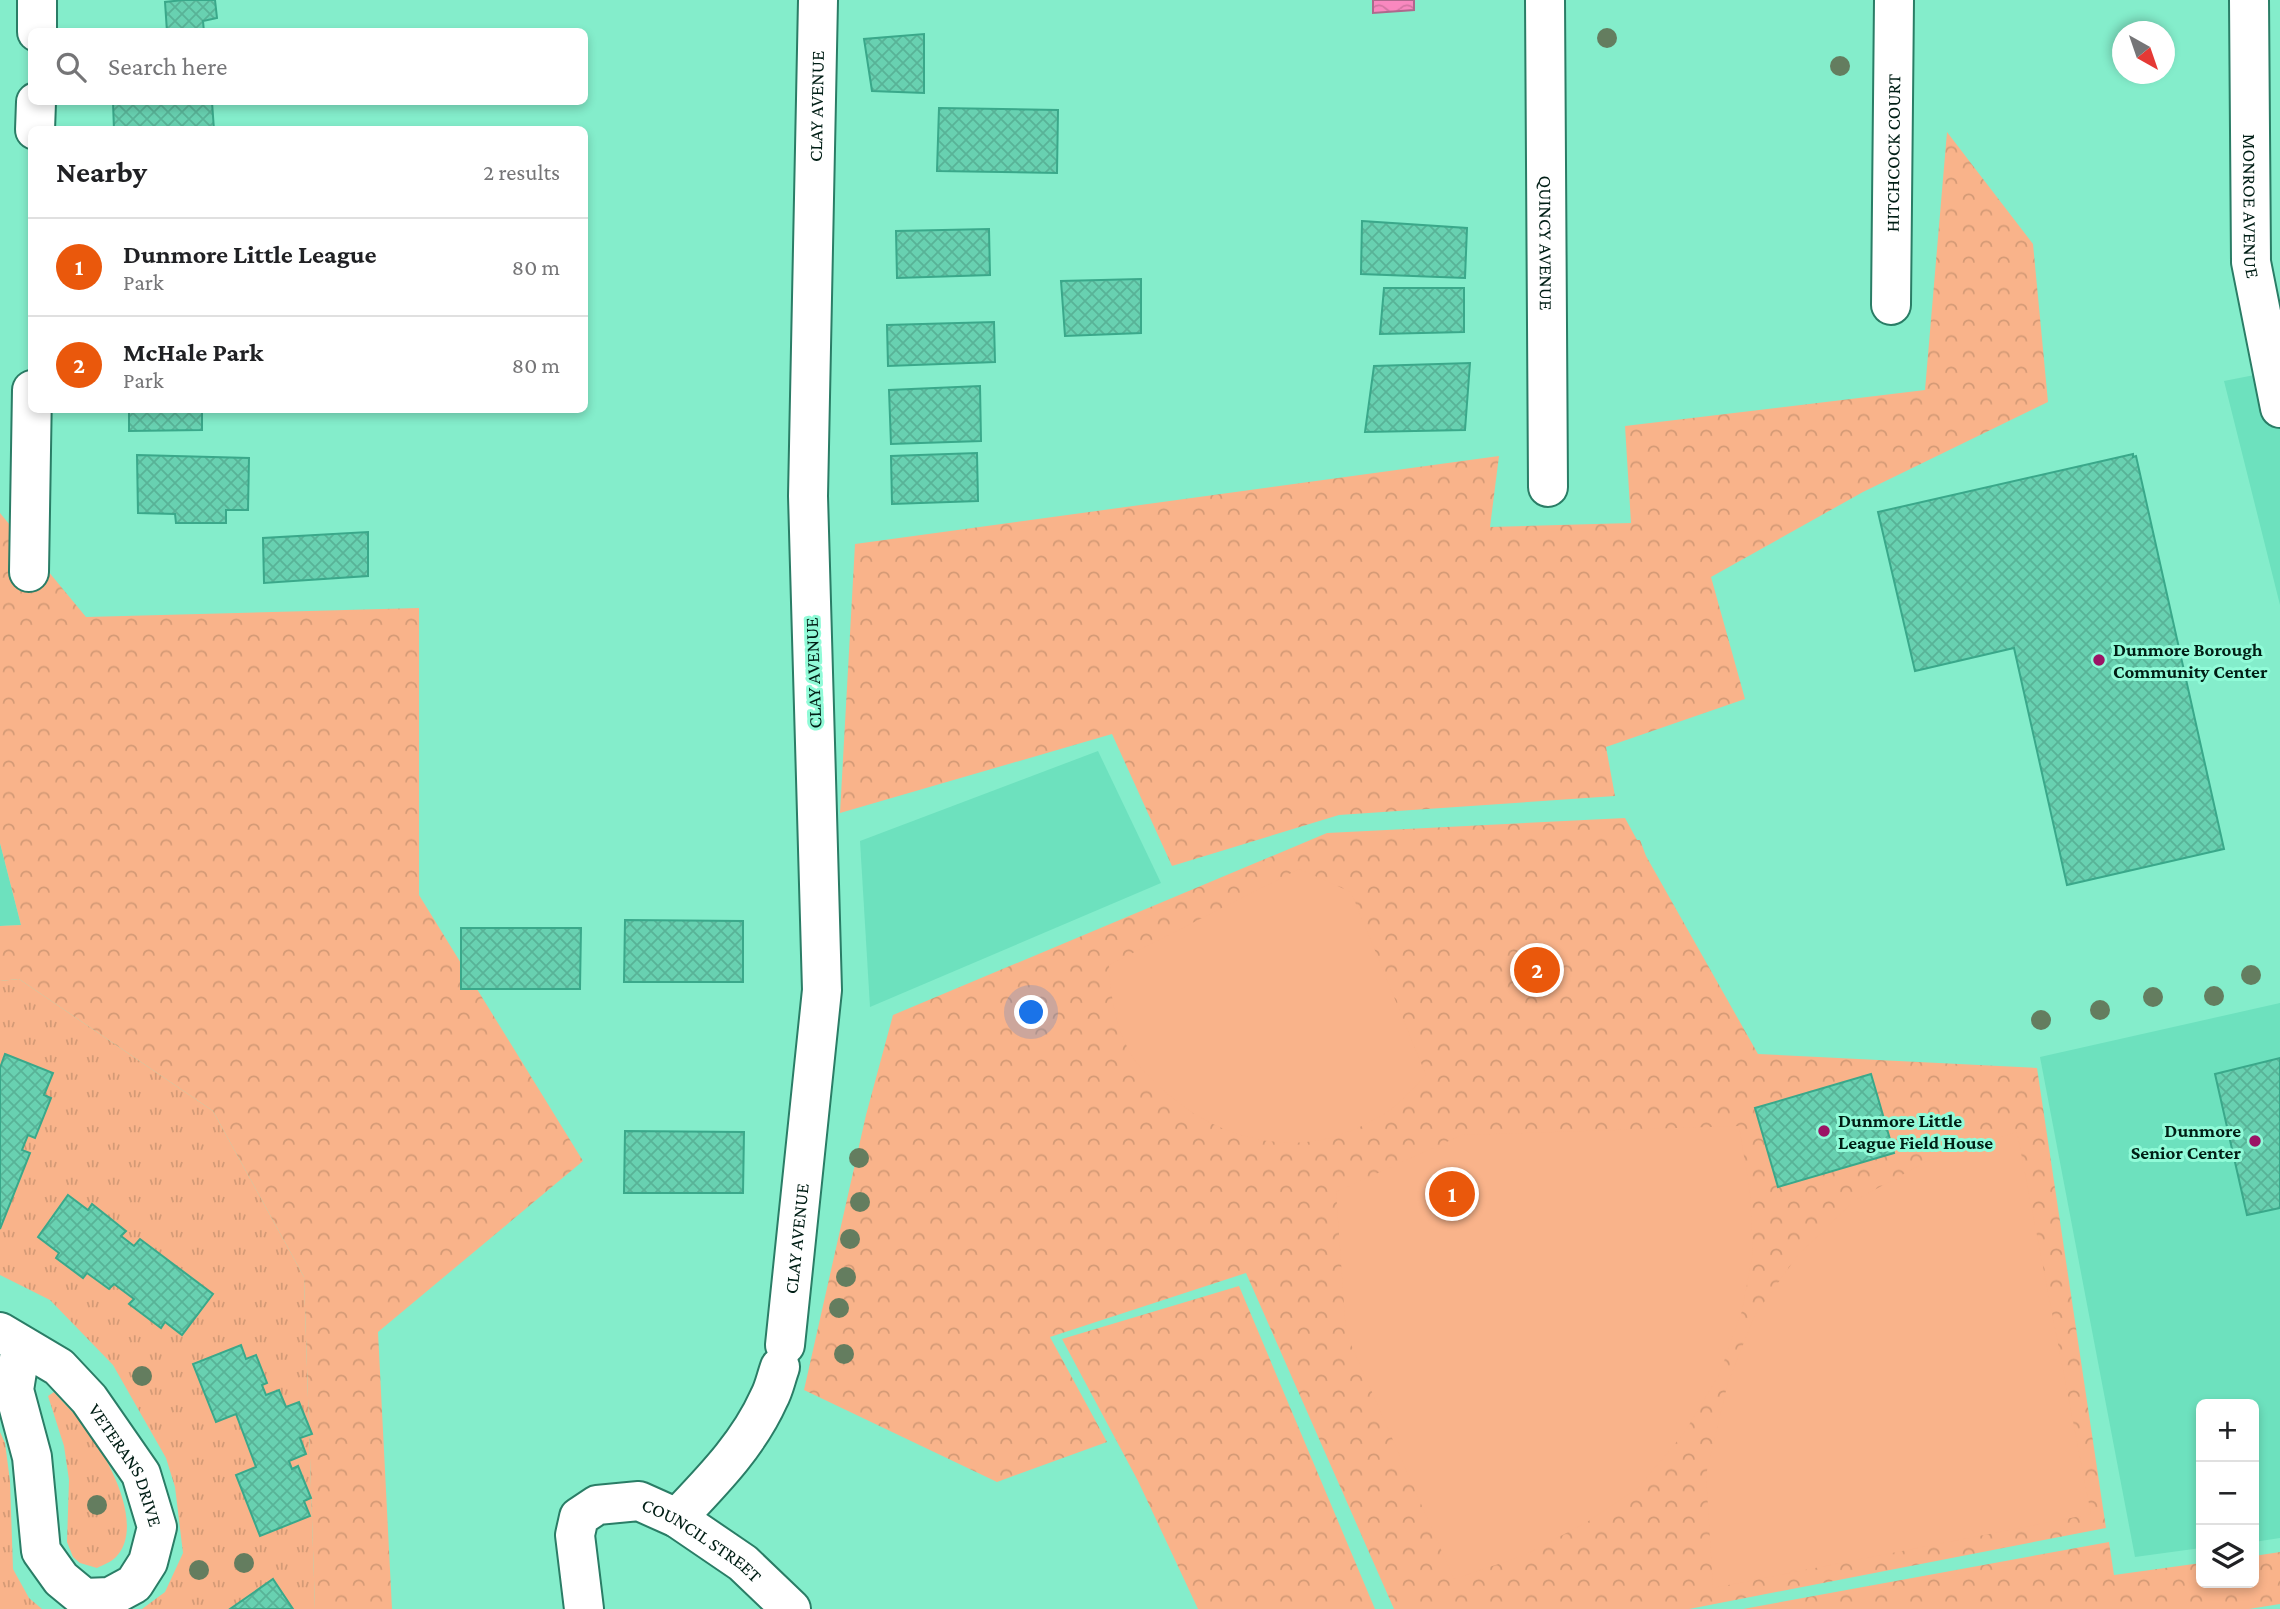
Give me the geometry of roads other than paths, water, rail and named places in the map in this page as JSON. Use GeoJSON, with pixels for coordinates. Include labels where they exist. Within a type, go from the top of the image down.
{"type":"FeatureCollection","features":[{"type":"Feature","properties":{"kind":"street"},"geometry":{"type":"LineString","coordinates":[[37,0],[37,28]]}},
{"type":"Feature","properties":{"kind":"street","name":"CLAY AVENUE"},"geometry":{"type":"LineString","coordinates":[[677,1518],[727,1465],[745,1440],[769,1399],[782,1356],[822,990],[808,496],[818,0]]}},
{"type":"Feature","properties":{"kind":"street","name":"QUINCY AVENUE"},"geometry":{"type":"LineString","coordinates":[[1545,0],[1548,487]]}},
{"type":"Feature","properties":{"kind":"street","name":"HITCHCOCK COURT"},"geometry":{"type":"LineString","coordinates":[[1891,305],[1894,0]]}},
{"type":"Feature","properties":{"kind":"street","name":"MONROE AVENUE"},"geometry":{"type":"LineString","coordinates":[[2249,0],[2250,262],[2280,408]]}},
{"type":"Feature","properties":{"kind":"street"},"geometry":{"type":"LineString","coordinates":[[35,126],[36,105]]}},
{"type":"Feature","properties":{"kind":"street"},"geometry":{"type":"LineString","coordinates":[[29,572],[32,413]]}},
{"type":"Feature","properties":{"kind":"street","name":"VETERANS DRIVE"},"geometry":{"type":"LineString","coordinates":[[10,1339],[59,1367],[89,1399],[141,1474],[157,1527],[148,1562],[134,1584],[110,1597],[84,1598],[61,1579],[41,1551],[32,1457],[14,1390],[10,1339]]}},
{"type":"Feature","properties":{"kind":"street","name":"COUNCIL STREET"},"geometry":{"type":"LineString","coordinates":[[584,1609],[575,1535],[579,1517],[597,1505],[639,1501],[677,1518],[743,1563],[791,1609]]}},
{"type":"Feature","properties":{"kind":"water"},"geometry":{"type":"Polygon","coordinates":[[[1373,0],[1414,0],[1414,10],[1373,13],[1373,0]]]}},
{"type":"Feature","properties":{"kind":"place","name":"Dunmore Borough Community Center"},"geometry":{"type":"Point","coordinates":[2099,660]}},
{"type":"Feature","properties":{"kind":"place","name":"McHale Park"},"geometry":{"type":"Point","coordinates":[1537,970]}},
{"type":"Feature","properties":{"kind":"place","name":"Dunmore Little League Field House"},"geometry":{"type":"Point","coordinates":[1824,1131]}},
{"type":"Feature","properties":{"kind":"place","name":"Dunmore Senior Center"},"geometry":{"type":"Point","coordinates":[2255,1141]}},
{"type":"Feature","properties":{"kind":"place","name":"Dunmore Little League"},"geometry":{"type":"Point","coordinates":[1452,1194]}}]}
